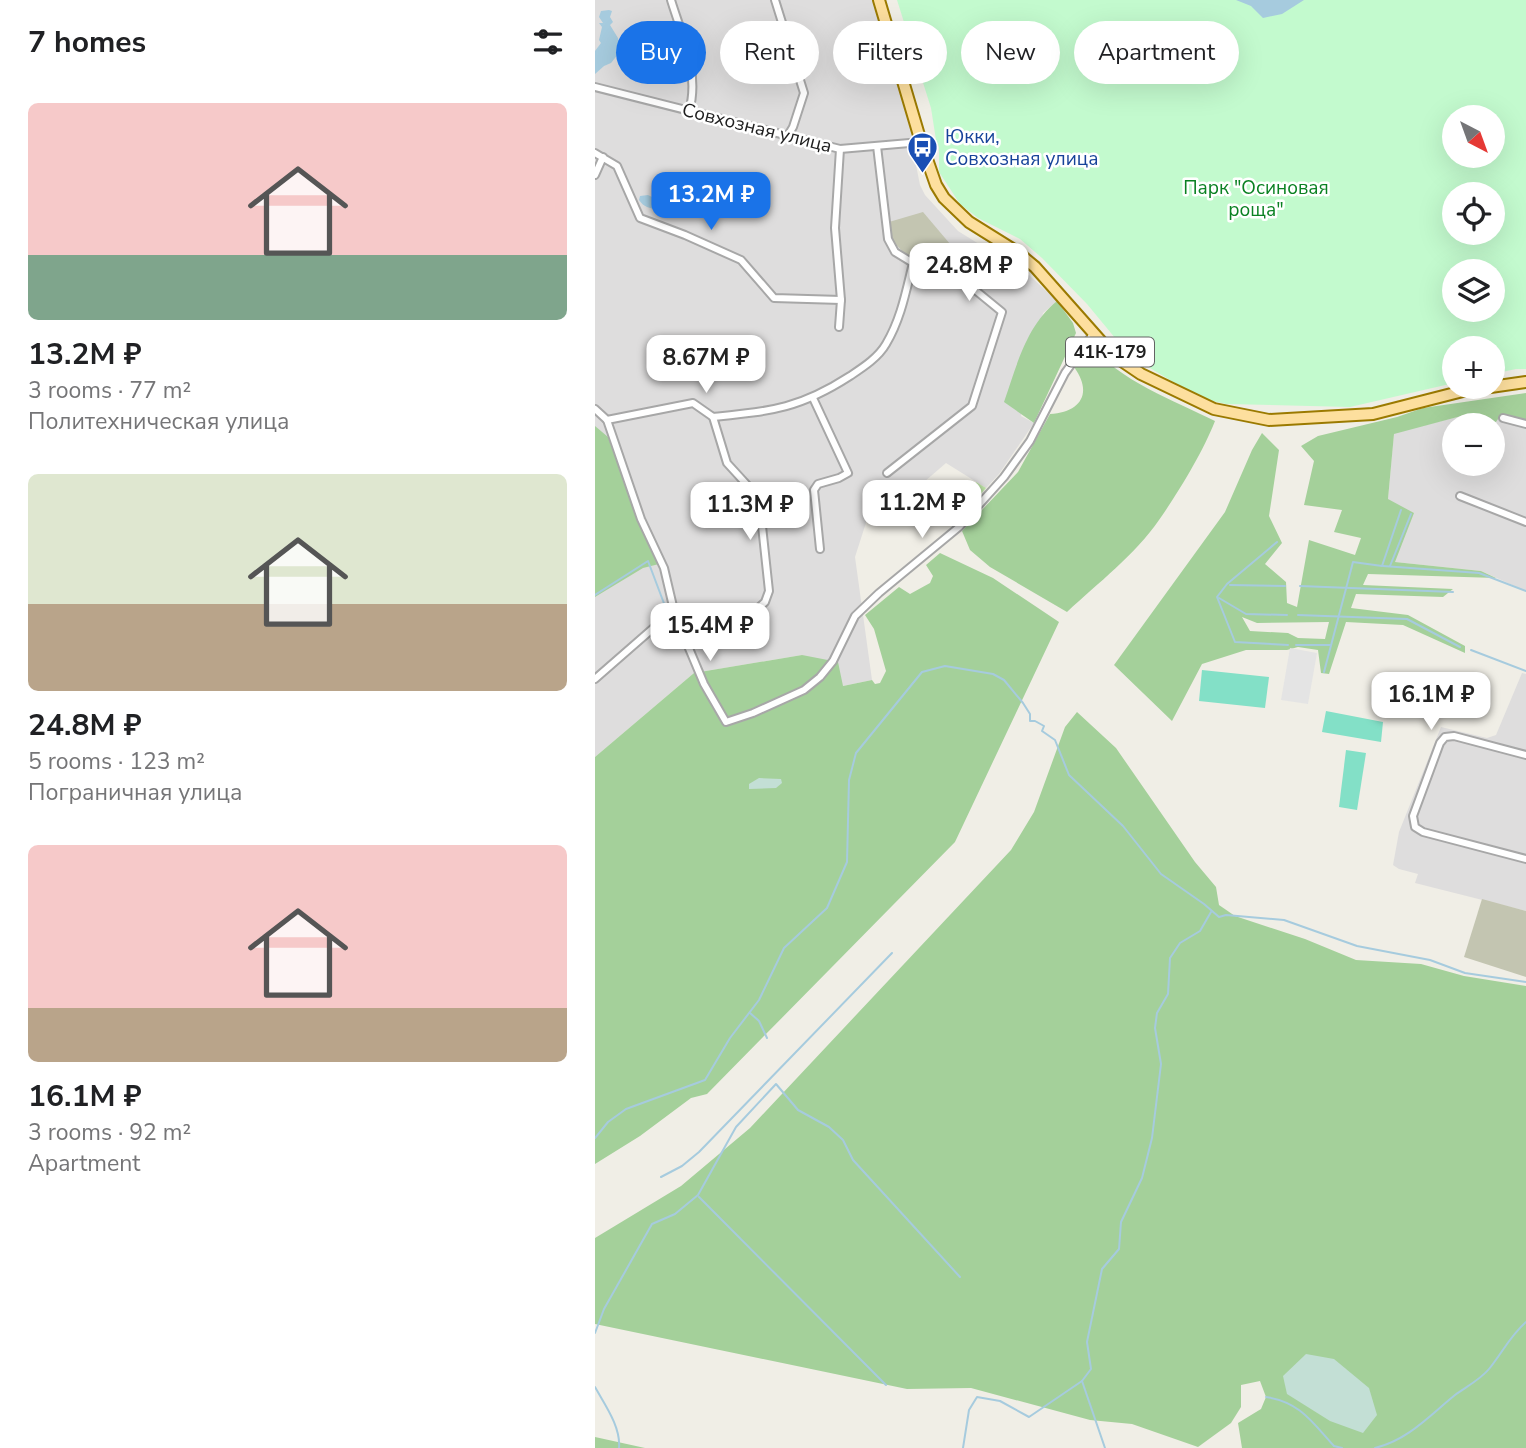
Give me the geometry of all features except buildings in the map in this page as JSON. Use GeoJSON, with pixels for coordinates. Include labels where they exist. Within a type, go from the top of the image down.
{"type":"FeatureCollection","features":[{"type":"Feature","properties":{"kind":"main road","name":"41К-179"},"geometry":{"type":"LineString","coordinates":[[879,0],[936,185],[950,204],[969,222],[1017,252],[1035,267],[1060,292],[1093,334],[1124,364],[1159,384],[1214,409],[1269,420],[1373,414],[1463,391],[1526,383]]}},
{"type":"Feature","properties":{"kind":"street"},"geometry":{"type":"LineString","coordinates":[[671,0],[693,77],[689,111]]}},
{"type":"Feature","properties":{"kind":"street"},"geometry":{"type":"LineString","coordinates":[[775,0],[804,93],[787,137]]}},
{"type":"Feature","properties":{"kind":"street","name":"Совхозная улица"},"geometry":{"type":"LineString","coordinates":[[595,89],[840,149],[921,142]]}},
{"type":"Feature","properties":{"kind":"street"},"geometry":{"type":"LineString","coordinates":[[877,146],[888,239],[895,251],[913,263],[953,276],[969,285],[1002,312],[972,406],[887,473]]}},
{"type":"Feature","properties":{"kind":"street"},"geometry":{"type":"LineString","coordinates":[[839,327],[841,300],[835,228],[840,149]]}},
{"type":"Feature","properties":{"kind":"street"},"geometry":{"type":"LineString","coordinates":[[595,153],[617,166],[640,218],[741,260],[774,298],[841,300]]}},
{"type":"Feature","properties":{"kind":"street"},"geometry":{"type":"LineString","coordinates":[[595,175],[603,157]]}},
{"type":"Feature","properties":{"kind":"street"},"geometry":{"type":"LineString","coordinates":[[713,417],[768,411],[813,398],[860,369],[883,348],[901,313],[913,263]]}},
{"type":"Feature","properties":{"kind":"street"},"geometry":{"type":"LineString","coordinates":[[595,409],[607,419],[634,500],[664,568],[675,615],[704,684],[726,722],[804,690],[820,677],[833,661],[855,617],[879,593],[960,527],[1004,477],[1030,441],[1065,373],[1093,334]]}},
{"type":"Feature","properties":{"kind":"street"},"geometry":{"type":"LineString","coordinates":[[813,398],[848,473],[818,484],[814,490],[820,549]]}},
{"type":"Feature","properties":{"kind":"street"},"geometry":{"type":"LineString","coordinates":[[595,680],[663,619],[675,615],[753,613],[765,602],[769,591],[759,498],[727,463],[713,417],[692,403],[607,419]]}},
{"type":"Feature","properties":{"kind":"street"},"geometry":{"type":"LineString","coordinates":[[1505,419],[1526,424]]}},
{"type":"Feature","properties":{"kind":"street"},"geometry":{"type":"LineString","coordinates":[[1460,496],[1526,522]]}},
{"type":"Feature","properties":{"kind":"street"},"geometry":{"type":"LineString","coordinates":[[1526,755],[1454,736],[1445,737],[1440,743],[1413,816],[1415,827],[1423,832],[1526,859]]}},
{"type":"Feature","properties":{"kind":"shaded area"},"geometry":{"type":"Polygon","coordinates":[[[595,0],[876,0],[882,21],[833,21],[833,84],[900,84],[916,140],[840,146],[595,83],[595,0]]]}},
{"type":"Feature","properties":{"kind":"shaded area"},"geometry":{"type":"Polygon","coordinates":[[[1236,0],[1304,0],[1282,14],[1263,18],[1251,6],[1236,0]]]}},
{"type":"Feature","properties":{"kind":"shaded area"},"geometry":{"type":"Polygon","coordinates":[[[601,11],[612,11],[610,17],[613,22],[610,25],[616,35],[616,57],[595,74],[595,51],[601,43],[599,40],[602,27],[599,23],[603,23],[599,17],[601,11]]]}},
{"type":"Feature","properties":{"kind":"shaded area"},"geometry":{"type":"Polygon","coordinates":[[[595,90],[836,150],[912,145],[920,185],[925,195],[958,231],[1029,275],[1057,301],[1043,313],[1021,416],[1034,423],[999,474],[986,488],[946,463],[909,495],[880,486],[855,557],[872,680],[843,686],[802,655],[694,673],[595,757],[595,90]]]}},
{"type":"Feature","properties":{"kind":"shaded area"},"geometry":{"type":"Polygon","coordinates":[[[648,195],[664,203],[666,208],[654,209],[644,205],[639,200],[640,196],[648,195]]]}},
{"type":"Feature","properties":{"kind":"shaded area"},"geometry":{"type":"Polygon","coordinates":[[[923,212],[956,251],[944,270],[919,264],[890,238],[889,222],[923,212]]]}},
{"type":"Feature","properties":{"kind":"shaded area"},"geometry":{"type":"Polygon","coordinates":[[[1505,416],[1526,420],[1526,591],[1481,571],[1395,562],[1388,499],[1394,433],[1442,421],[1442,476],[1505,476],[1505,416]]]}},
{"type":"Feature","properties":{"kind":"shaded area"},"geometry":{"type":"Polygon","coordinates":[[[935,480],[957,482],[971,488],[970,493],[950,514],[920,511],[911,506],[909,500],[926,483],[935,480]]]}},
{"type":"Feature","properties":{"kind":"shaded area"},"geometry":{"type":"Polygon","coordinates":[[[1290,648],[1317,653],[1308,704],[1281,700],[1290,648]]]}},
{"type":"Feature","properties":{"kind":"shaded area"},"geometry":{"type":"Polygon","coordinates":[[[1522,673],[1526,674],[1526,911],[1415,883],[1418,874],[1393,865],[1399,832],[1441,727],[1487,738],[1496,735],[1522,673]]]}},
{"type":"Feature","properties":{"kind":"shaded area"},"geometry":{"type":"Polygon","coordinates":[[[759,778],[781,779],[782,783],[776,788],[749,789],[749,784],[759,778]]]}},
{"type":"Feature","properties":{"kind":"shaded area"},"geometry":{"type":"Polygon","coordinates":[[[1482,899],[1526,911],[1526,977],[1464,957],[1482,899]]]}},
{"type":"Feature","properties":{"kind":"shaded area"},"geometry":{"type":"Polygon","coordinates":[[[1306,1354],[1334,1359],[1369,1388],[1377,1415],[1363,1433],[1330,1421],[1287,1394],[1283,1376],[1306,1354]]]}},
{"type":"Feature","properties":{"kind":"green space","name":"Парк \"Осиновая роща\""},"geometry":{"type":"Polygon","coordinates":[[[897,0],[1526,0],[1526,369],[1505,371],[1505,336],[1442,336],[1442,386],[1350,407],[1226,404],[1200,398],[1130,356],[1087,304],[1042,258],[1020,239],[978,218],[960,204],[939,172],[939,147],[931,108],[923,84],[947,84],[947,21],[904,21],[897,0]]]}},
{"type":"Feature","properties":{"kind":"green space"},"geometry":{"type":"Polygon","coordinates":[[[1057,301],[1073,323],[1076,333],[1034,423],[1004,402],[1030,334],[1046,311],[1057,301]]]}},
{"type":"Feature","properties":{"kind":"green space"},"geometry":{"type":"Polygon","coordinates":[[[1091,344],[1102,357],[1131,379],[1215,421],[1190,472],[1149,533],[1128,557],[1067,612],[990,567],[970,550],[962,531],[1018,472],[1050,414],[1070,409],[1081,400],[1083,385],[1074,367],[1091,344]]]}},
{"type":"Feature","properties":{"kind":"green space"},"geometry":{"type":"Polygon","coordinates":[[[1526,393],[1526,420],[1505,416],[1505,413],[1442,413],[1442,421],[1394,434],[1388,499],[1414,513],[1395,562],[1481,571],[1496,578],[1368,574],[1363,585],[1453,589],[1443,597],[1356,594],[1351,608],[1408,615],[1465,646],[1465,653],[1403,625],[1346,622],[1329,674],[1321,673],[1318,650],[1298,647],[1287,650],[1246,650],[1202,664],[1172,721],[1114,665],[1225,512],[1262,433],[1279,450],[1269,516],[1282,543],[1265,564],[1286,582],[1287,603],[1297,607],[1309,540],[1355,555],[1361,538],[1334,532],[1342,510],[1304,505],[1314,461],[1301,446],[1318,436],[1423,408],[1485,399],[1505,399],[1505,396],[1526,393]],[[1242,617],[1250,631],[1288,633],[1298,638],[1325,639],[1329,622],[1257,623],[1242,617]]]}},
{"type":"Feature","properties":{"kind":"green space"},"geometry":{"type":"Polygon","coordinates":[[[595,426],[608,437],[640,525],[659,564],[643,568],[595,597],[595,426]]]}},
{"type":"Feature","properties":{"kind":"green space"},"geometry":{"type":"Polygon","coordinates":[[[976,482],[986,488],[956,522],[951,524],[949,522],[953,514],[976,482]]]}},
{"type":"Feature","properties":{"kind":"green space"},"geometry":{"type":"Polygon","coordinates":[[[940,553],[993,578],[1059,622],[955,842],[707,1094],[691,1098],[640,1136],[595,1164],[595,757],[694,673],[802,655],[838,662],[843,686],[872,680],[875,684],[880,683],[886,671],[874,629],[865,615],[899,587],[910,594],[930,583],[933,576],[926,565],[940,553]]]}},
{"type":"Feature","properties":{"kind":"green space"},"geometry":{"type":"Polygon","coordinates":[[[1202,670],[1269,677],[1265,708],[1199,701],[1202,670]]]}},
{"type":"Feature","properties":{"kind":"green space"},"geometry":{"type":"Polygon","coordinates":[[[1326,711],[1383,722],[1381,742],[1322,732],[1326,711]]]}},
{"type":"Feature","properties":{"kind":"green space"},"geometry":{"type":"Polygon","coordinates":[[[1077,712],[1116,748],[1195,862],[1216,887],[1219,905],[1235,916],[1305,939],[1356,960],[1421,964],[1464,976],[1526,986],[1526,1448],[1242,1448],[1238,1423],[1261,1409],[1266,1397],[1260,1381],[1241,1385],[1241,1407],[1231,1423],[1198,1447],[1132,1424],[1090,1420],[971,1388],[907,1389],[595,1324],[595,1238],[681,1186],[750,1128],[1011,850],[1034,812],[1065,727],[1077,712]]]}},
{"type":"Feature","properties":{"kind":"green space"},"geometry":{"type":"Polygon","coordinates":[[[1346,750],[1366,753],[1357,810],[1339,807],[1346,750]]]}},
{"type":"Feature","properties":{"kind":"green space"},"geometry":{"type":"Polygon","coordinates":[[[595,1437],[645,1448],[595,1448],[595,1437]]]}},
{"type":"Feature","properties":{"kind":"waterway"},"geometry":{"type":"LineString","coordinates":[[1324,672],[1353,562],[1382,566],[1401,510]]}},
{"type":"Feature","properties":{"kind":"waterway"},"geometry":{"type":"LineString","coordinates":[[1390,566],[1411,514]]}},
{"type":"Feature","properties":{"kind":"waterway"},"geometry":{"type":"LineString","coordinates":[[1277,542],[1227,584],[1217,597],[1235,642],[1288,645]]}},
{"type":"Feature","properties":{"kind":"waterway"},"geometry":{"type":"LineString","coordinates":[[595,595],[648,561],[668,614]]}},
{"type":"Feature","properties":{"kind":"waterway"},"geometry":{"type":"LineString","coordinates":[[1383,566],[1479,573],[1526,591]]}},
{"type":"Feature","properties":{"kind":"waterway"},"geometry":{"type":"LineString","coordinates":[[1230,585],[1285,586]]}},
{"type":"Feature","properties":{"kind":"waterway"},"geometry":{"type":"LineString","coordinates":[[1300,586],[1453,592]]}},
{"type":"Feature","properties":{"kind":"waterway"},"geometry":{"type":"LineString","coordinates":[[1219,598],[1246,614],[1287,615]]}},
{"type":"Feature","properties":{"kind":"waterway"},"geometry":{"type":"LineString","coordinates":[[1298,615],[1407,619],[1460,647]]}},
{"type":"Feature","properties":{"kind":"waterway"},"geometry":{"type":"LineString","coordinates":[[1296,645],[1330,645]]}},
{"type":"Feature","properties":{"kind":"waterway"},"geometry":{"type":"LineString","coordinates":[[1471,650],[1526,671]]}},
{"type":"Feature","properties":{"kind":"waterway"},"geometry":{"type":"LineString","coordinates":[[595,1138],[608,1122],[626,1109],[705,1080],[730,1038],[759,1000],[784,948],[827,908],[847,862],[849,780],[856,753],[922,672],[945,666],[993,674],[1004,680],[1030,714],[1030,721],[1044,726],[1042,731],[1055,740],[1069,775],[1123,826],[1161,874],[1219,917],[1226,915],[1284,920],[1357,946],[1430,960],[1465,973],[1526,982]]}},
{"type":"Feature","properties":{"kind":"waterway"},"geometry":{"type":"LineString","coordinates":[[963,1448],[969,1410],[977,1397],[1000,1401],[1029,1417],[1082,1381],[1091,1369],[1087,1342],[1102,1269],[1119,1249],[1121,1222],[1142,1178],[1152,1138],[1161,1064],[1155,1028],[1157,1013],[1168,994],[1170,958],[1180,943],[1200,931],[1211,912]]}},
{"type":"Feature","properties":{"kind":"waterway"},"geometry":{"type":"LineString","coordinates":[[661,1177],[682,1166],[699,1152],[892,953]]}},
{"type":"Feature","properties":{"kind":"waterway"},"geometry":{"type":"LineString","coordinates":[[750,1013],[759,1021],[767,1038]]}},
{"type":"Feature","properties":{"kind":"waterway"},"geometry":{"type":"LineString","coordinates":[[595,1333],[604,1309],[652,1224],[675,1214],[698,1195],[736,1127],[776,1084],[798,1110],[829,1127],[843,1140],[853,1160],[960,1277]]}},
{"type":"Feature","properties":{"kind":"waterway"},"geometry":{"type":"LineString","coordinates":[[699,1197],[886,1385]]}},
{"type":"Feature","properties":{"kind":"waterway"},"geometry":{"type":"LineString","coordinates":[[1375,1448],[1408,1433],[1482,1376],[1526,1322]]}},
{"type":"Feature","properties":{"kind":"waterway"},"geometry":{"type":"LineString","coordinates":[[1082,1381],[1105,1448]]}},
{"type":"Feature","properties":{"kind":"waterway"},"geometry":{"type":"LineString","coordinates":[[595,1387],[615,1424],[619,1448]]}},
{"type":"Feature","properties":{"kind":"waterway"},"geometry":{"type":"LineString","coordinates":[[1266,1397],[1297,1408],[1334,1446],[1342,1448]]}},
{"type":"Feature","properties":{"kind":"place","name":"Юкки, Совхозная улица"},"geometry":{"type":"Point","coordinates":[922,175]}}]}
